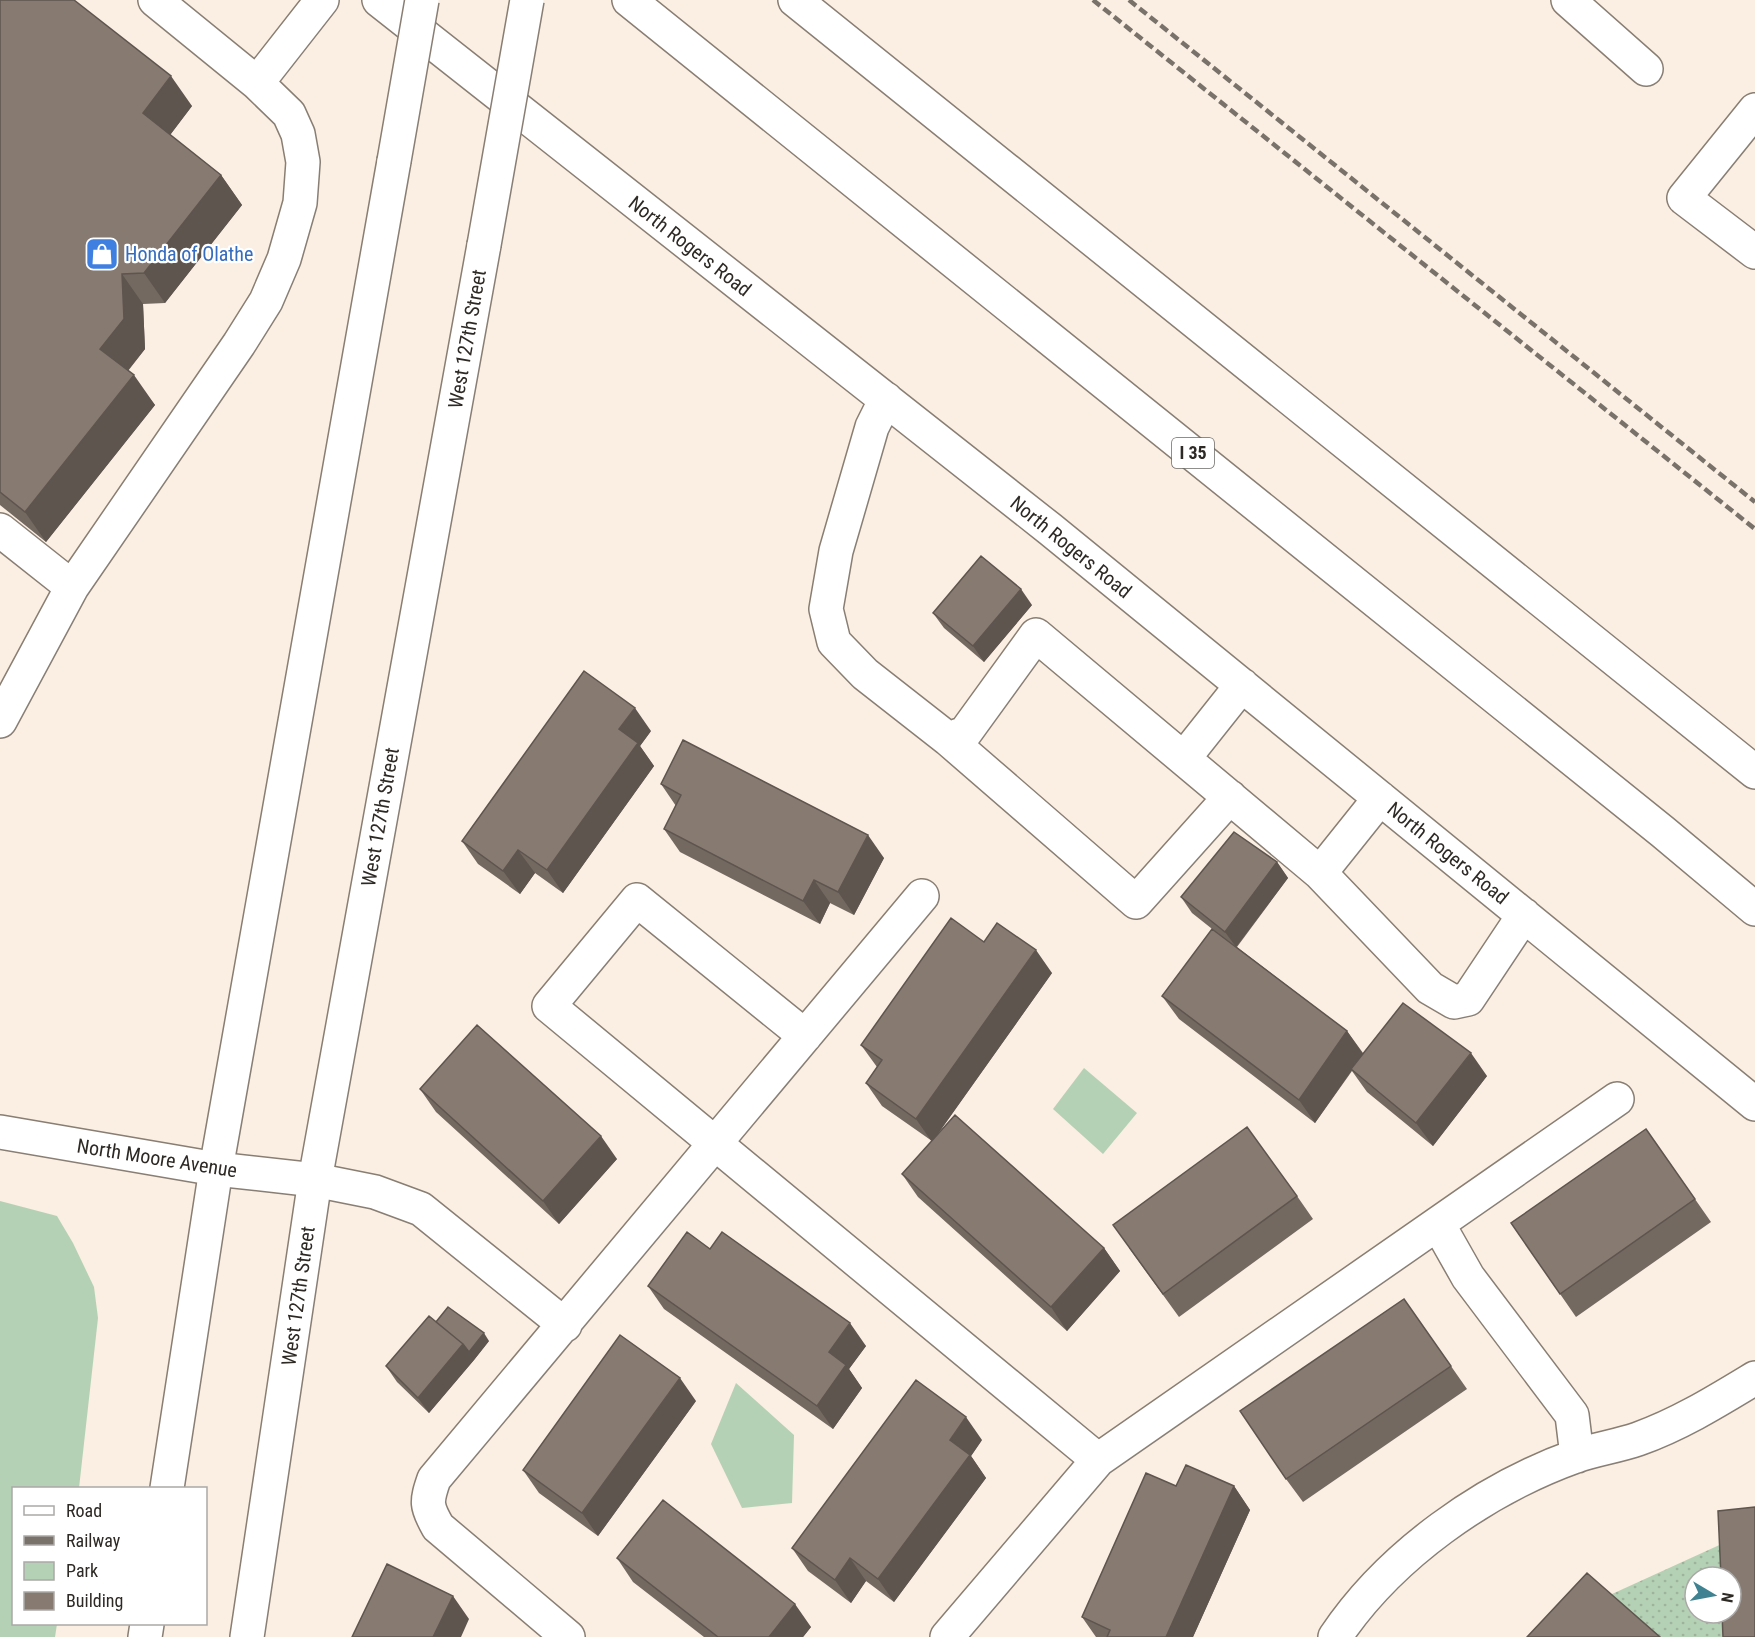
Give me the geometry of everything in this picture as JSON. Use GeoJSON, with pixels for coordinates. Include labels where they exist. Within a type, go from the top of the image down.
{"type":"FeatureCollection","features":[{"type":"Feature","properties":{"kind":"main road"},"geometry":{"type":"LineString","coordinates":[[0,722],[72,587],[239,344],[266,300],[284,260],[300,203],[303,162],[298,134],[289,114],[257,83],[155,0]]}},
{"type":"Feature","properties":{"kind":"main road"},"geometry":{"type":"LineString","coordinates":[[257,83],[322,0]]}},
{"type":"Feature","properties":{"kind":"main road","name":"North Rogers Road"},"geometry":{"type":"LineString","coordinates":[[379,0],[1050,529],[1755,1104]]}},
{"type":"Feature","properties":{"kind":"main road"},"geometry":{"type":"LineString","coordinates":[[167,1487],[216,1169],[422,0]]}},
{"type":"Feature","properties":{"kind":"main road","name":"West 127th Street"},"geometry":{"type":"LineString","coordinates":[[247,1637],[315,1180],[527,0]]}},
{"type":"Feature","properties":{"kind":"main road","name":"I 35"},"geometry":{"type":"LineString","coordinates":[[628,0],[1654,824],[1755,909]]}},
{"type":"Feature","properties":{"kind":"main road"},"geometry":{"type":"LineString","coordinates":[[795,0],[1755,772]]}},
{"type":"Feature","properties":{"kind":"main road"},"geometry":{"type":"LineString","coordinates":[[1568,0],[1646,69]]}},
{"type":"Feature","properties":{"kind":"main road"},"geometry":{"type":"LineString","coordinates":[[1755,110],[1684,198],[1755,252]]}},
{"type":"Feature","properties":{"kind":"main road"},"geometry":{"type":"LineString","coordinates":[[886,399],[872,427],[836,551],[826,609],[834,642],[866,674],[948,740],[1136,902],[1230,797]]}},
{"type":"Feature","properties":{"kind":"main road"},"geometry":{"type":"LineString","coordinates":[[0,530],[72,587]]}},
{"type":"Feature","properties":{"kind":"main road"},"geometry":{"type":"LineString","coordinates":[[948,740],[964,733],[1036,635],[1320,873],[1430,988],[1454,1002],[1468,999],[1524,915]]}},
{"type":"Feature","properties":{"kind":"main road"},"geometry":{"type":"LineString","coordinates":[[1184,758],[1242,685]]}},
{"type":"Feature","properties":{"kind":"main road"},"geometry":{"type":"LineString","coordinates":[[1320,873],[1380,798]]}},
{"type":"Feature","properties":{"kind":"main road"},"geometry":{"type":"LineString","coordinates":[[568,1637],[438,1527],[429,1512],[428,1498],[434,1479],[922,897]]}},
{"type":"Feature","properties":{"kind":"main road"},"geometry":{"type":"LineString","coordinates":[[806,1036],[637,900],[549,1005],[1098,1460]]}},
{"type":"Feature","properties":{"kind":"main road"},"geometry":{"type":"LineString","coordinates":[[947,1637],[1098,1460],[1617,1099]]}},
{"type":"Feature","properties":{"kind":"main road","name":"North Moore Avenue"},"geometry":{"type":"LineString","coordinates":[[0,1132],[216,1169],[315,1180],[375,1192],[421,1209],[565,1325]]}},
{"type":"Feature","properties":{"kind":"main road"},"geometry":{"type":"LineString","coordinates":[[1438,1224],[1468,1276],[1572,1415],[1577,1456]]}},
{"type":"Feature","properties":{"kind":"main road"},"geometry":{"type":"LineString","coordinates":[[1335,1637],[1369,1595],[1406,1557],[1437,1530],[1482,1501],[1526,1477],[1577,1456],[1638,1438],[1700,1412],[1755,1378]]}},
{"type":"Feature","properties":{"kind":"green space"},"geometry":{"type":"Polygon","coordinates":[[[1084,1068],[1137,1113],[1103,1154],[1053,1109],[1084,1068]]]}},
{"type":"Feature","properties":{"kind":"green space"},"geometry":{"type":"Polygon","coordinates":[[[0,1201],[57,1216],[94,1287],[98,1318],[79,1487],[12,1487],[12,1625],[57,1625],[55,1637],[0,1637],[0,1201]]]}},
{"type":"Feature","properties":{"kind":"green space"},"geometry":{"type":"Polygon","coordinates":[[[736,1383],[794,1435],[792,1503],[742,1508],[711,1444],[736,1383]]]}},
{"type":"Feature","properties":{"kind":"green space"},"geometry":{"type":"Polygon","coordinates":[[[1726,1542],[1730,1565],[1683,1565],[1683,1625],[1741,1625],[1743,1637],[1647,1637],[1609,1603],[1612,1594],[1726,1542]]]}},
{"type":"Feature","properties":{"kind":"building","name":"Honda of Olathe"},"geometry":{"type":"Polygon","coordinates":[[[0,0],[74,0],[171,76],[143,113],[221,175],[144,273],[122,274],[124,319],[100,349],[134,375],[25,512],[0,492],[0,0]]]}},
{"type":"Feature","properties":{"kind":"building"},"geometry":{"type":"Polygon","coordinates":[[[981,556],[1021,589],[973,646],[933,613],[981,556]]]}},
{"type":"Feature","properties":{"kind":"building"},"geometry":{"type":"Polygon","coordinates":[[[584,671],[635,708],[619,729],[638,743],[547,870],[518,850],[503,871],[462,841],[584,671]]]}},
{"type":"Feature","properties":{"kind":"building"},"geometry":{"type":"Polygon","coordinates":[[[683,740],[868,835],[838,892],[814,880],[803,901],[664,829],[681,795],[661,784],[683,740]]]}},
{"type":"Feature","properties":{"kind":"building"},"geometry":{"type":"Polygon","coordinates":[[[1234,832],[1277,862],[1225,932],[1181,897],[1234,832]]]}},
{"type":"Feature","properties":{"kind":"building"},"geometry":{"type":"Polygon","coordinates":[[[951,918],[984,942],[997,923],[1036,950],[916,1119],[866,1083],[882,1060],[861,1045],[951,918]]]}},
{"type":"Feature","properties":{"kind":"building"},"geometry":{"type":"Polygon","coordinates":[[[1212,929],[1347,1031],[1299,1100],[1162,996],[1212,929]]]}},
{"type":"Feature","properties":{"kind":"building"},"geometry":{"type":"Polygon","coordinates":[[[1403,1003],[1471,1053],[1416,1123],[1351,1069],[1403,1003]]]}},
{"type":"Feature","properties":{"kind":"building"},"geometry":{"type":"Polygon","coordinates":[[[477,1025],[601,1136],[543,1201],[420,1089],[477,1025]]]}},
{"type":"Feature","properties":{"kind":"building"},"geometry":{"type":"Polygon","coordinates":[[[955,1115],[1104,1248],[1051,1307],[902,1174],[955,1115]]]}},
{"type":"Feature","properties":{"kind":"building"},"geometry":{"type":"Polygon","coordinates":[[[1247,1127],[1297,1196],[1163,1294],[1113,1225],[1247,1127]]]}},
{"type":"Feature","properties":{"kind":"building"},"geometry":{"type":"Polygon","coordinates":[[[1646,1129],[1695,1199],[1560,1294],[1511,1223],[1646,1129]]]}},
{"type":"Feature","properties":{"kind":"building"},"geometry":{"type":"Polygon","coordinates":[[[687,1232],[710,1249],[722,1232],[850,1323],[829,1352],[846,1365],[817,1406],[648,1286],[687,1232]]]}},
{"type":"Feature","properties":{"kind":"building"},"geometry":{"type":"Polygon","coordinates":[[[1404,1299],[1451,1366],[1286,1479],[1240,1411],[1404,1299]]]}},
{"type":"Feature","properties":{"kind":"building"},"geometry":{"type":"Polygon","coordinates":[[[448,1307],[484,1333],[469,1352],[463,1344],[436,1322],[448,1307]]]}},
{"type":"Feature","properties":{"kind":"building"},"geometry":{"type":"Polygon","coordinates":[[[429,1316],[463,1344],[418,1398],[386,1366],[429,1316]]]}},
{"type":"Feature","properties":{"kind":"building"},"geometry":{"type":"Polygon","coordinates":[[[620,1335],[680,1378],[582,1513],[523,1470],[620,1335]]]}},
{"type":"Feature","properties":{"kind":"building"},"geometry":{"type":"Polygon","coordinates":[[[916,1380],[966,1417],[950,1440],[970,1455],[878,1579],[850,1558],[835,1580],[792,1548],[916,1380]]]}},
{"type":"Feature","properties":{"kind":"building"},"geometry":{"type":"Polygon","coordinates":[[[1186,1465],[1234,1486],[1166,1637],[1107,1637],[1110,1630],[1082,1617],[1146,1473],[1176,1486],[1186,1465]]]}},
{"type":"Feature","properties":{"kind":"building"},"geometry":{"type":"Polygon","coordinates":[[[663,1500],[795,1604],[769,1637],[718,1637],[617,1558],[663,1500]]]}},
{"type":"Feature","properties":{"kind":"building"},"geometry":{"type":"Polygon","coordinates":[[[1755,1507],[1755,1637],[1723,1637],[1722,1625],[1743,1625],[1743,1565],[1720,1565],[1718,1511],[1755,1507]]]}},
{"type":"Feature","properties":{"kind":"building"},"geometry":{"type":"Polygon","coordinates":[[[387,1564],[453,1596],[433,1637],[352,1637],[387,1564]]]}},
{"type":"Feature","properties":{"kind":"building"},"geometry":{"type":"Polygon","coordinates":[[[1587,1573],[1660,1637],[1527,1637],[1587,1573]]]}},
{"type":"Feature","properties":{"kind":"railway"},"geometry":{"type":"LineString","coordinates":[[1093,0],[1755,529]]}},
{"type":"Feature","properties":{"kind":"railway"},"geometry":{"type":"LineString","coordinates":[[1129,0],[1755,502]]}},
{"type":"Feature","properties":{"kind":"place","name":"Honda of Olathe"},"geometry":{"type":"Point","coordinates":[102,254]}}]}
